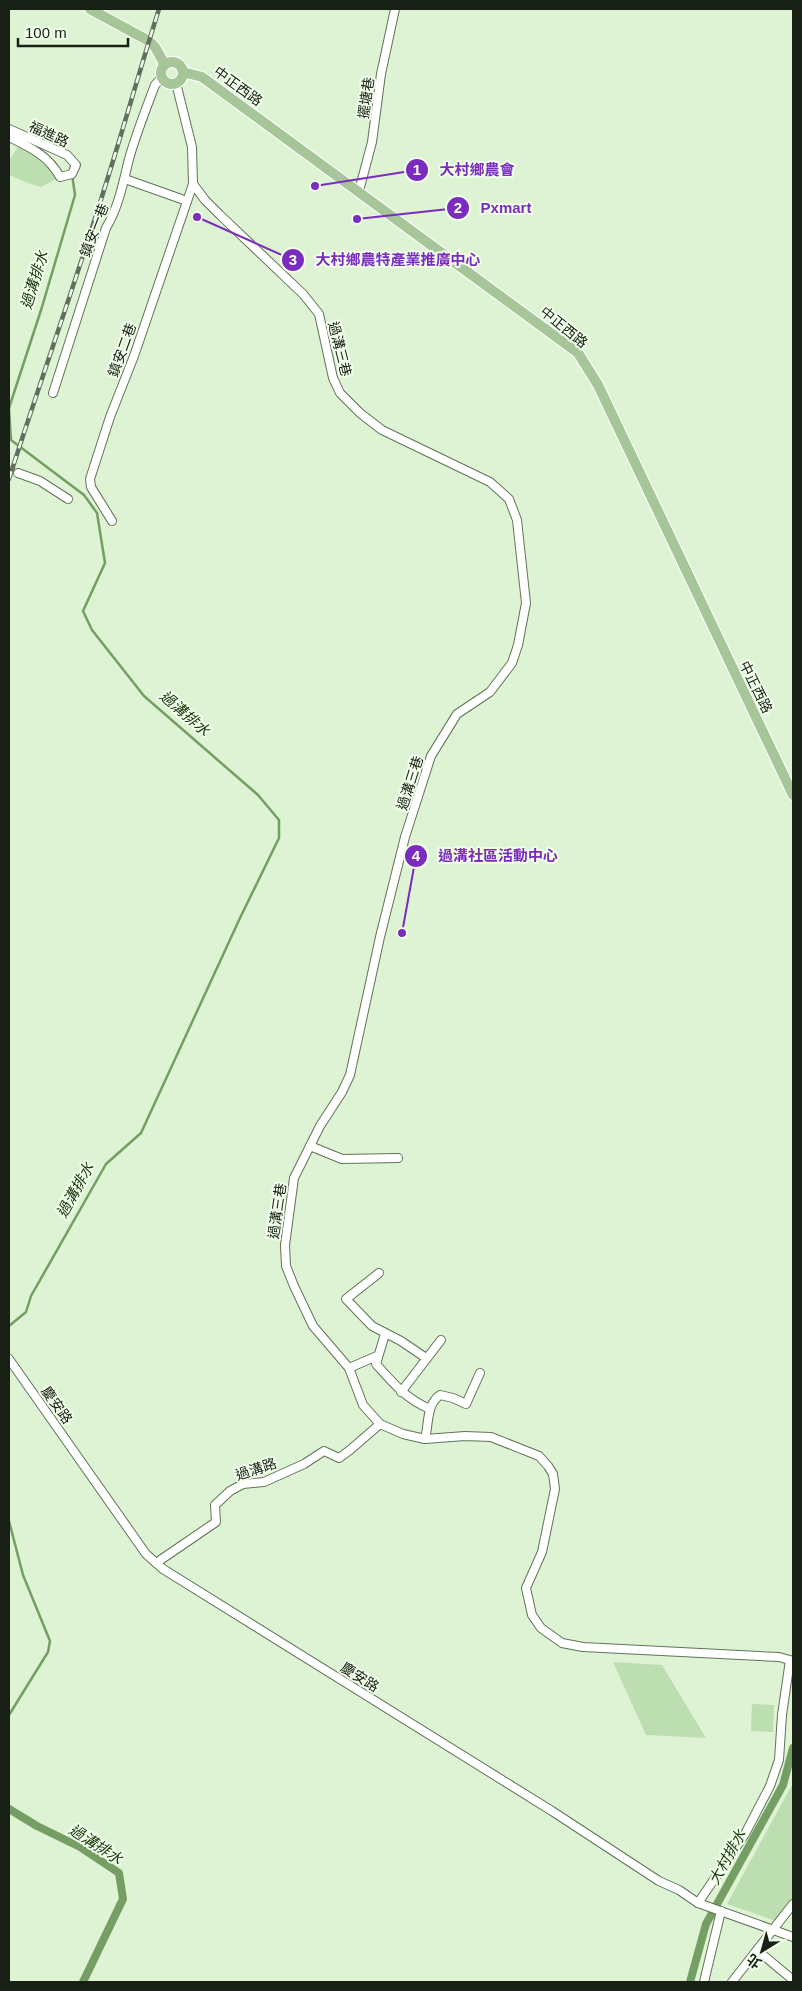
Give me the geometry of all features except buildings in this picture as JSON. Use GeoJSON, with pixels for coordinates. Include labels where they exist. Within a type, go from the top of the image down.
{"type":"FeatureCollection","features":[{"type":"Feature","properties":{"kind":"main road"},"geometry":{"type":"LineString","coordinates":[[90,9],[106,13],[156,47],[165,65],[162,77],[170,84],[176,83],[181,79],[183,72]]}},
{"type":"Feature","properties":{"kind":"main road","name":"中正西路"},"geometry":{"type":"LineString","coordinates":[[165,65],[171,62],[177,63],[183,72],[202,77],[578,353],[598,384],[793,795]]}},
{"type":"Feature","properties":{"kind":"street","name":"擺塘巷"},"geometry":{"type":"LineString","coordinates":[[359,191],[372,142],[381,74],[395,9]]}},
{"type":"Feature","properties":{"kind":"street","name":"鎮安一巷"},"geometry":{"type":"LineString","coordinates":[[53,393],[106,228],[115,213],[129,158],[155,85],[162,77]]}},
{"type":"Feature","properties":{"kind":"street"},"geometry":{"type":"LineString","coordinates":[[176,83],[192,147],[193,184]]}},
{"type":"Feature","properties":{"kind":"street","name":"福進路"},"geometry":{"type":"LineString","coordinates":[[9,129],[67,156],[76,166],[72,174],[60,177],[54,166],[39,152],[9,137]]}},
{"type":"Feature","properties":{"kind":"street"},"geometry":{"type":"LineString","coordinates":[[125,179],[187,202]]}},
{"type":"Feature","properties":{"kind":"street","name":"鎮安二巷"},"geometry":{"type":"LineString","coordinates":[[112,520],[91,487],[90,479],[110,417],[137,348],[193,184]]}},
{"type":"Feature","properties":{"kind":"street","name":"過溝三巷"},"geometry":{"type":"LineString","coordinates":[[193,184],[205,200],[303,294],[319,314],[333,378],[340,393],[360,413],[382,430],[490,482],[508,499],[517,520],[526,603],[518,645],[512,663],[490,692],[457,714],[431,756],[405,838],[380,937],[350,1074],[294,1178],[285,1245],[286,1266],[313,1326],[349,1368],[364,1405],[380,1424],[403,1434],[425,1439],[465,1436],[491,1437],[539,1456],[553,1474],[555,1489],[542,1552],[526,1588],[532,1615],[541,1628],[551,1636],[562,1643],[583,1647],[779,1657],[792,1660]]}},
{"type":"Feature","properties":{"kind":"street"},"geometry":{"type":"LineString","coordinates":[[18,472],[40,481],[68,499]]}},
{"type":"Feature","properties":{"kind":"street"},"geometry":{"type":"LineString","coordinates":[[310,1146],[342,1159],[398,1158]]}},
{"type":"Feature","properties":{"kind":"street"},"geometry":{"type":"LineString","coordinates":[[379,1272],[346,1299],[372,1326],[401,1341],[426,1358]]}},
{"type":"Feature","properties":{"kind":"street"},"geometry":{"type":"LineString","coordinates":[[385,1334],[376,1364],[402,1392],[417,1403],[430,1409]]}},
{"type":"Feature","properties":{"kind":"street"},"geometry":{"type":"LineString","coordinates":[[402,1392],[441,1340]]}},
{"type":"Feature","properties":{"kind":"street"},"geometry":{"type":"LineString","coordinates":[[349,1368],[377,1356]]}},
{"type":"Feature","properties":{"kind":"street","name":"慶安路"},"geometry":{"type":"LineString","coordinates":[[9,1359],[146,1554],[156,1563],[552,1811],[659,1881],[702,1904],[793,1937]]}},
{"type":"Feature","properties":{"kind":"street"},"geometry":{"type":"LineString","coordinates":[[425,1439],[430,1409],[434,1400],[440,1395],[466,1404],[480,1373]]}},
{"type":"Feature","properties":{"kind":"street","name":"過溝路"},"geometry":{"type":"LineString","coordinates":[[156,1563],[216,1522],[215,1505],[230,1491],[243,1484],[264,1482],[304,1464],[324,1451],[339,1458],[380,1424]]}},
{"type":"Feature","properties":{"kind":"street"},"geometry":{"type":"LineString","coordinates":[[702,1904],[745,1834],[770,1786],[779,1760],[782,1715],[792,1660]]}},
{"type":"Feature","properties":{"kind":"street"},"geometry":{"type":"LineString","coordinates":[[732,1982],[793,1904]]}},
{"type":"Feature","properties":{"kind":"street"},"geometry":{"type":"LineString","coordinates":[[704,1982],[719,1911]]}},
{"type":"Feature","properties":{"kind":"street"},"geometry":{"type":"LineString","coordinates":[[757,1950],[793,1980]]}},
{"type":"Feature","properties":{"kind":"green space"},"geometry":{"type":"Polygon","coordinates":[[[21,142],[55,166],[60,177],[41,187],[9,175],[9,161],[21,142]]]}},
{"type":"Feature","properties":{"kind":"green space"},"geometry":{"type":"Polygon","coordinates":[[[613,1662],[662,1665],[706,1738],[646,1735],[613,1662]]]}},
{"type":"Feature","properties":{"kind":"green space"},"geometry":{"type":"Polygon","coordinates":[[[752,1704],[774,1705],[773,1732],[751,1731],[752,1704]]]}},
{"type":"Feature","properties":{"kind":"green space"},"geometry":{"type":"Polygon","coordinates":[[[793,1783],[793,1898],[776,1921],[727,1904],[793,1783]]]}},
{"type":"Feature","properties":{"kind":"waterway","name":"過溝排水"},"geometry":{"type":"LineString","coordinates":[[9,1326],[26,1312],[31,1296],[106,1164],[141,1133],[279,838],[279,820],[258,795],[144,696],[92,630],[83,611],[105,563],[97,513],[84,495],[11,440],[9,408],[42,307],[75,195],[72,174]]}},
{"type":"Feature","properties":{"kind":"waterway","name":"過溝排水"},"geometry":{"type":"LineString","coordinates":[[9,1521],[23,1575],[50,1641],[48,1652],[9,1715]]}},
{"type":"Feature","properties":{"kind":"waterway","name":"大村排水"},"geometry":{"type":"LineString","coordinates":[[690,1982],[706,1924],[783,1785],[793,1748]]}},
{"type":"Feature","properties":{"kind":"waterway","name":"過溝排水"},"geometry":{"type":"LineString","coordinates":[[9,1809],[37,1826],[80,1847],[119,1873],[123,1899],[83,1982]]}},
{"type":"Feature","properties":{"kind":"tunnel"},"geometry":{"type":"LineString","coordinates":[[9,469],[18,473]]}},
{"type":"Feature","properties":{"kind":"railway"},"geometry":{"type":"LineString","coordinates":[[9,479],[93,226],[159,9]]}},
{"type":"Feature","properties":{"kind":"place","name":"大村鄉農會"},"geometry":{"type":"Point","coordinates":[315,186]}},
{"type":"Feature","properties":{"kind":"place","name":"大村鄉農特產業推廣中心"},"geometry":{"type":"Point","coordinates":[197,217]}},
{"type":"Feature","properties":{"kind":"place","name":"Pxmart"},"geometry":{"type":"Point","coordinates":[357,219]}},
{"type":"Feature","properties":{"kind":"place","name":"過溝社區活動中心"},"geometry":{"type":"Point","coordinates":[402,933]}}]}
